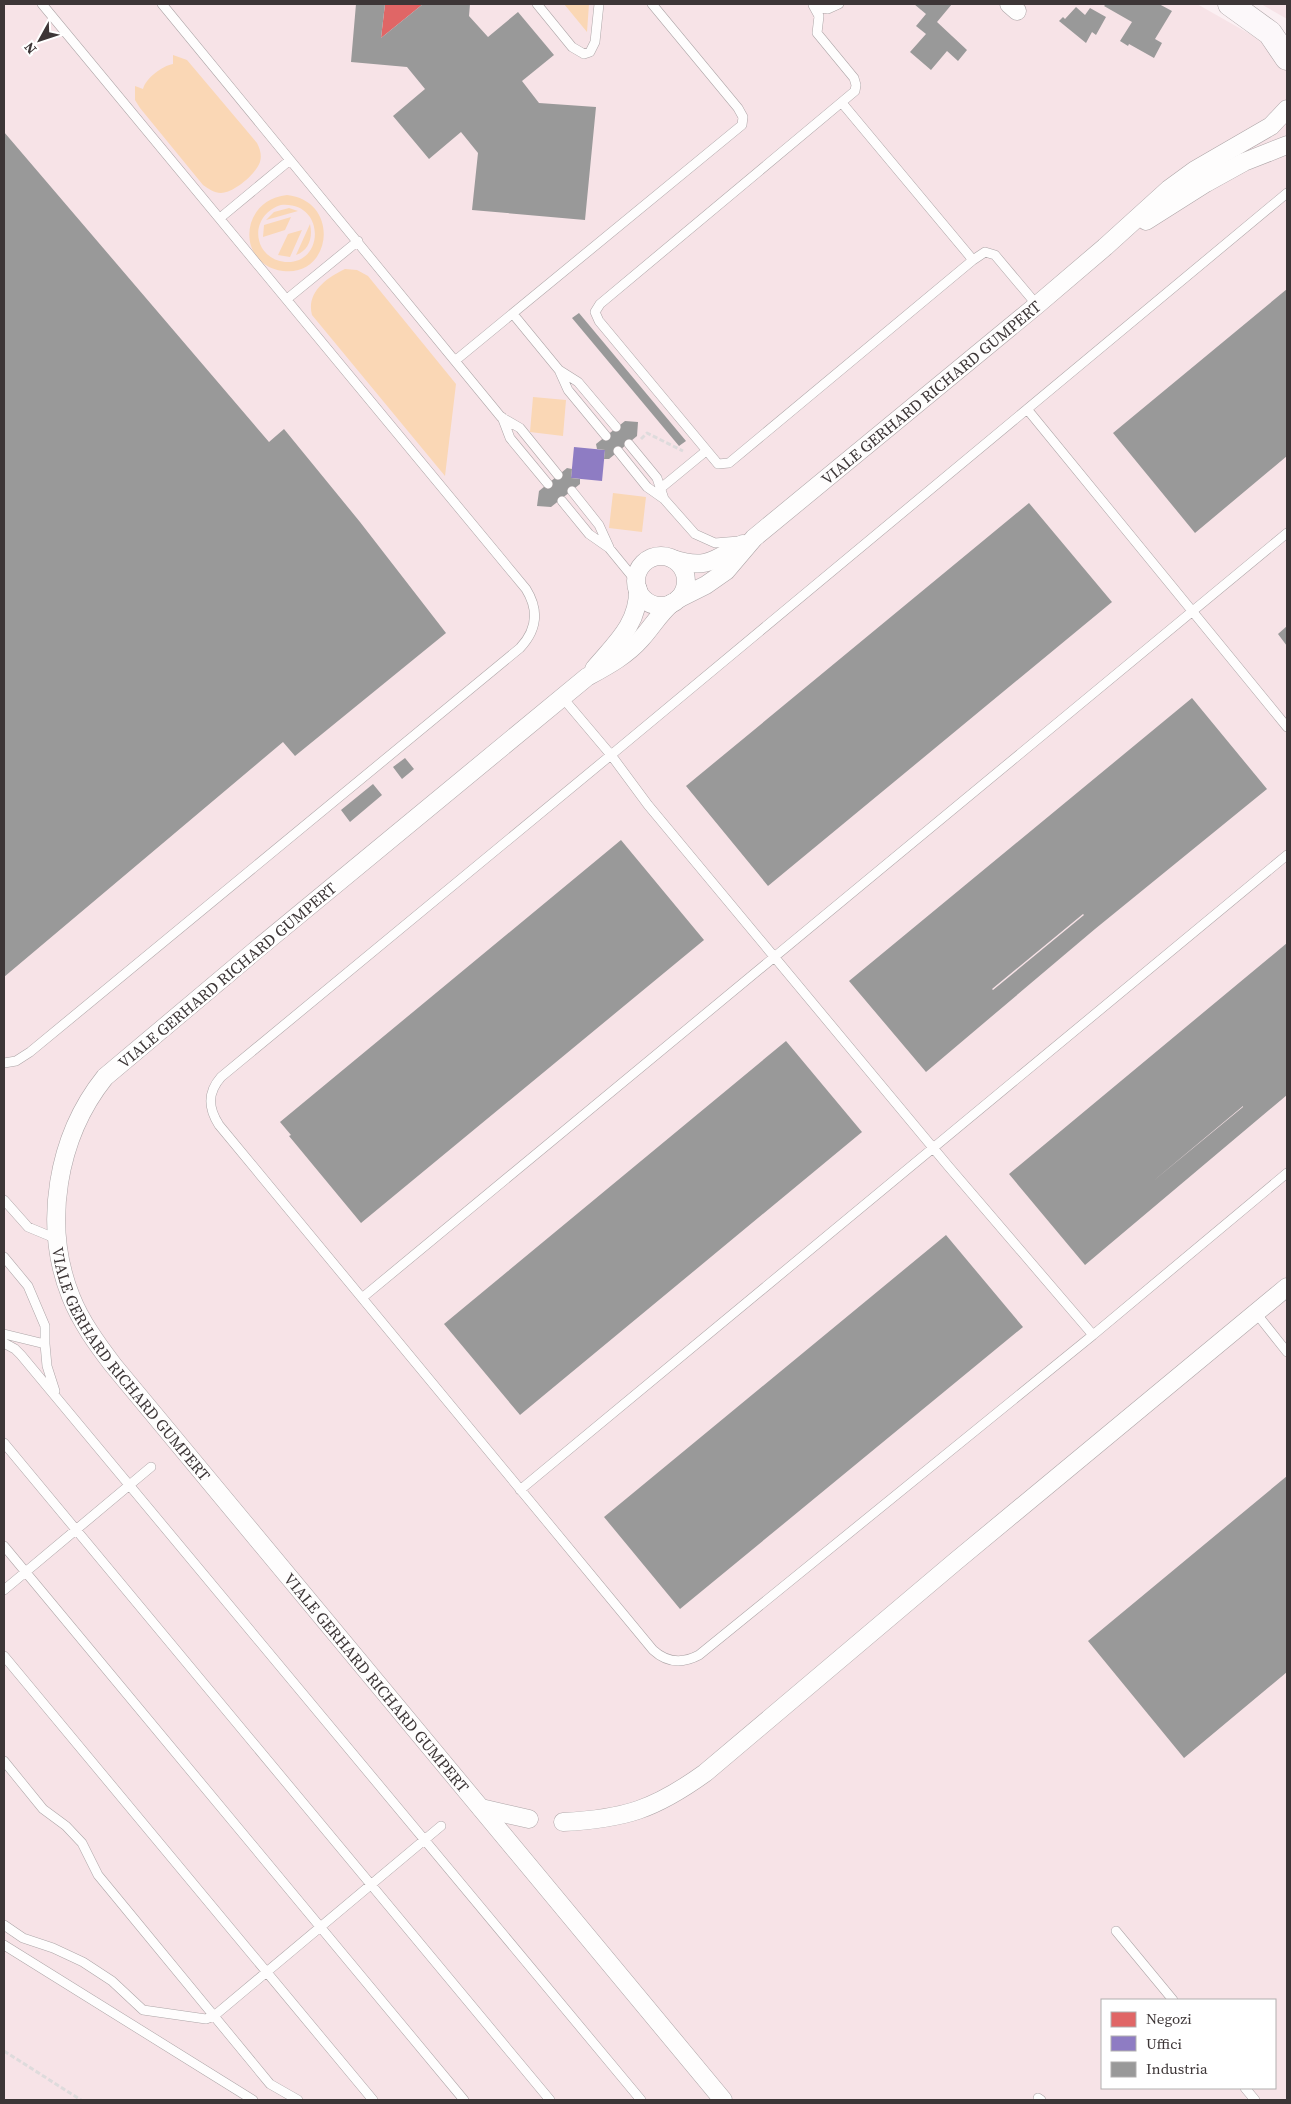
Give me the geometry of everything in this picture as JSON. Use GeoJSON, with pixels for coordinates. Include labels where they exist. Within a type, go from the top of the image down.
{"type":"FeatureCollection","features":[{"type":"Feature","properties":{"kind":"street"},"geometry":{"type":"LineString","coordinates":[[1230,4],[1270,33],[1287,58]]}},
{"type":"Feature","properties":{"kind":"street"},"geometry":{"type":"LineString","coordinates":[[1243,4],[1287,28]]}},
{"type":"Feature","properties":{"kind":"street","name":"VIALE GERHARD RICHARD GUMPERT"},"geometry":{"type":"LineString","coordinates":[[723,2100],[94,1340],[71,1297],[63,1272],[57,1239],[59,1184],[65,1159],[86,1104],[105,1077],[562,697],[587,677],[619,659],[642,638],[657,617],[675,601],[706,585],[726,571],[754,538],[1106,247],[1169,189],[1195,170],[1271,126],[1287,109]]}},
{"type":"Feature","properties":{"kind":"street","name":"VIALE GERHARD RICHARD GUMPERT"},"geometry":{"type":"LineString","coordinates":[[1106,247],[1206,183],[1244,162],[1287,145]]}},
{"type":"Feature","properties":{"kind":"street","name":"VIALE GERHARD RICHARD GUMPERT"},"geometry":{"type":"LineString","coordinates":[[672,559],[690,565],[699,565],[718,558],[754,538]]}},
{"type":"Feature","properties":{"kind":"street"},"geometry":{"type":"LineString","coordinates":[[656,557],[672,559],[679,564],[686,578],[683,593],[675,601],[664,606],[648,602],[637,585],[638,573],[648,560],[656,557]]}},
{"type":"Feature","properties":{"kind":"street","name":"VIALE GERHARD RICHARD GUMPERT"},"geometry":{"type":"LineString","coordinates":[[587,677],[631,625],[637,610],[637,585]]}},
{"type":"Feature","properties":{"kind":"street"},"geometry":{"type":"LineString","coordinates":[[563,1822],[612,1818],[634,1813],[665,1799],[698,1778],[1287,1287]]}},
{"type":"Feature","properties":{"kind":"street"},"geometry":{"type":"LineString","coordinates":[[481,1808],[530,1819]]}},
{"type":"Feature","properties":{"kind":"lane"},"geometry":{"type":"LineString","coordinates":[[4,1063],[16,1060],[40,1044],[520,648],[534,627],[534,604],[526,589],[42,4]]}},
{"type":"Feature","properties":{"kind":"lane"},"geometry":{"type":"LineString","coordinates":[[162,4],[502,417],[510,438],[548,484]]}},
{"type":"Feature","properties":{"kind":"lane"},"geometry":{"type":"LineString","coordinates":[[536,4],[572,47],[584,54],[590,52],[595,42],[599,4]]}},
{"type":"Feature","properties":{"kind":"lane"},"geometry":{"type":"LineString","coordinates":[[456,360],[742,124],[743,117],[738,108],[652,4]]}},
{"type":"Feature","properties":{"kind":"lane"},"geometry":{"type":"LineString","coordinates":[[812,4],[828,9],[839,4]]}},
{"type":"Feature","properties":{"kind":"lane"},"geometry":{"type":"LineString","coordinates":[[812,4],[819,16],[817,33],[855,81],[855,91],[597,307],[595,312],[598,321],[718,464],[729,463],[985,252],[995,255],[1037,305]]}},
{"type":"Feature","properties":{"kind":"lane"},"geometry":{"type":"LineString","coordinates":[[842,102],[974,260]]}},
{"type":"Feature","properties":{"kind":"lane"},"geometry":{"type":"LineString","coordinates":[[220,218],[290,160]]}},
{"type":"Feature","properties":{"kind":"lane"},"geometry":{"type":"LineString","coordinates":[[1287,193],[221,1078],[212,1090],[210,1106],[219,1125],[520,1490],[653,1650],[667,1660],[684,1661],[699,1655],[1093,1335],[1287,1173]]}},
{"type":"Feature","properties":{"kind":"lane"},"geometry":{"type":"LineString","coordinates":[[287,299],[358,241]]}},
{"type":"Feature","properties":{"kind":"lane"},"geometry":{"type":"LineString","coordinates":[[513,314],[559,370],[568,390],[606,436]]}},
{"type":"Feature","properties":{"kind":"lane"},"geometry":{"type":"LineString","coordinates":[[559,370],[578,382],[616,428]]}},
{"type":"Feature","properties":{"kind":"lane"},"geometry":{"type":"LineString","coordinates":[[1027,409],[1287,727]]}},
{"type":"Feature","properties":{"kind":"lane"},"geometry":{"type":"LineString","coordinates":[[502,417],[520,428],[558,475]]}},
{"type":"Feature","properties":{"kind":"lane"},"geometry":{"type":"LineString","coordinates":[[629,444],[657,478],[664,499]]}},
{"type":"Feature","properties":{"kind":"lane"},"geometry":{"type":"LineString","coordinates":[[660,488],[706,451]]}},
{"type":"Feature","properties":{"kind":"lane"},"geometry":{"type":"LineString","coordinates":[[618,452],[647,487],[664,499],[695,534],[708,541],[723,544],[754,538]]}},
{"type":"Feature","properties":{"kind":"lane"},"geometry":{"type":"LineString","coordinates":[[572,491],[599,525],[609,548],[637,585]]}},
{"type":"Feature","properties":{"kind":"lane"},"geometry":{"type":"LineString","coordinates":[[562,501],[589,534],[609,548]]}},
{"type":"Feature","properties":{"kind":"lane"},"geometry":{"type":"LineString","coordinates":[[362,1298],[1287,533]]}},
{"type":"Feature","properties":{"kind":"lane"},"geometry":{"type":"LineString","coordinates":[[562,697],[611,755],[648,805],[775,958],[1093,1335]]}},
{"type":"Feature","properties":{"kind":"lane"},"geometry":{"type":"LineString","coordinates":[[520,1490],[1287,855]]}},
{"type":"Feature","properties":{"kind":"lane"},"geometry":{"type":"LineString","coordinates":[[4,1200],[24,1224],[57,1239]]}},
{"type":"Feature","properties":{"kind":"lane"},"geometry":{"type":"LineString","coordinates":[[4,1257],[28,1286],[45,1326],[47,1366],[54,1389],[61,1403]]}},
{"type":"Feature","properties":{"kind":"lane"},"geometry":{"type":"LineString","coordinates":[[1256,1313],[1287,1352]]}},
{"type":"Feature","properties":{"kind":"lane"},"geometry":{"type":"LineString","coordinates":[[4,1334],[46,1344]]}},
{"type":"Feature","properties":{"kind":"lane"},"geometry":{"type":"LineString","coordinates":[[4,1343],[21,1355],[641,2100]]}},
{"type":"Feature","properties":{"kind":"lane"},"geometry":{"type":"LineString","coordinates":[[4,1443],[550,2100]]}},
{"type":"Feature","properties":{"kind":"lane"},"geometry":{"type":"LineString","coordinates":[[4,1590],[151,1467]]}},
{"type":"Feature","properties":{"kind":"lane"},"geometry":{"type":"LineString","coordinates":[[4,1546],[464,2100]]}},
{"type":"Feature","properties":{"kind":"lane"},"geometry":{"type":"LineString","coordinates":[[4,1656],[373,2100]]}},
{"type":"Feature","properties":{"kind":"lane"},"geometry":{"type":"LineString","coordinates":[[4,1761],[43,1809],[66,1826],[82,1843],[98,1875],[270,2084],[298,2100]]}},
{"type":"Feature","properties":{"kind":"lane"},"geometry":{"type":"LineString","coordinates":[[4,1925],[23,1938],[53,1948],[83,1962],[112,1982],[143,2010],[206,2019],[214,2016],[441,1826]]}},
{"type":"Feature","properties":{"kind":"lane"},"geometry":{"type":"LineString","coordinates":[[1116,1931],[1172,1999]]}},
{"type":"Feature","properties":{"kind":"lane"},"geometry":{"type":"LineString","coordinates":[[4,1945],[253,2100]]}},
{"type":"Feature","properties":{"kind":"lane"},"geometry":{"type":"LineString","coordinates":[[1246,2089],[1255,2100]]}},
{"type":"Feature","properties":{"kind":"path"},"geometry":{"type":"LineString","coordinates":[[639,441],[647,433],[682,452],[696,439]]}},
{"type":"Feature","properties":{"kind":"path"},"geometry":{"type":"LineString","coordinates":[[4,2051],[81,2100]]}},
{"type":"Feature","properties":{"kind":"shaded area"},"geometry":{"type":"Polygon","coordinates":[[[4,4],[1197,4],[1287,55],[1287,2100],[4,2100],[4,4]]]}},
{"type":"Feature","properties":{"kind":"shaded area"},"geometry":{"type":"Polygon","coordinates":[[[564,4],[589,4],[587,32],[564,4]]]}},
{"type":"Feature","properties":{"kind":"shaded area"},"geometry":{"type":"Polygon","coordinates":[[[1261,4],[1287,4],[1287,19],[1261,4]]]}},
{"type":"Feature","properties":{"kind":"shaded area"},"geometry":{"type":"Polygon","coordinates":[[[173,55],[187,60],[258,145],[261,157],[258,167],[244,182],[232,190],[218,193],[203,185],[135,100],[135,86],[143,89],[147,81],[155,73],[173,64],[173,55]]]}},
{"type":"Feature","properties":{"kind":"shaded area"},"geometry":{"type":"Polygon","coordinates":[[[287,195],[304,200],[316,210],[322,223],[324,238],[320,251],[312,262],[299,270],[283,271],[268,266],[257,257],[251,246],[249,233],[252,220],[260,208],[271,199],[287,195]],[[281,205],[269,211],[264,216],[259,228],[259,241],[262,248],[269,256],[278,261],[298,260],[308,254],[313,244],[315,233],[313,222],[306,213],[296,206],[281,205]]]}},
{"type":"Feature","properties":{"kind":"shaded area"},"geometry":{"type":"Polygon","coordinates":[[[289,208],[298,211],[266,220],[274,212],[289,208]]]}},
{"type":"Feature","properties":{"kind":"shaded area"},"geometry":{"type":"Polygon","coordinates":[[[291,217],[285,230],[263,237],[264,225],[291,217]]]}},
{"type":"Feature","properties":{"kind":"shaded area"},"geometry":{"type":"Polygon","coordinates":[[[310,224],[311,234],[309,243],[304,250],[296,255],[310,224]]]}},
{"type":"Feature","properties":{"kind":"shaded area"},"geometry":{"type":"Polygon","coordinates":[[[302,230],[290,257],[278,255],[288,234],[302,230]]]}},
{"type":"Feature","properties":{"kind":"shaded area"},"geometry":{"type":"Polygon","coordinates":[[[345,269],[357,270],[368,276],[456,384],[445,476],[312,315],[312,300],[319,287],[345,269]]]}},
{"type":"Feature","properties":{"kind":"shaded area"},"geometry":{"type":"Polygon","coordinates":[[[533,397],[566,400],[563,436],[530,432],[533,397]]]}},
{"type":"Feature","properties":{"kind":"shaded area"},"geometry":{"type":"Polygon","coordinates":[[[613,493],[646,497],[642,532],[609,528],[613,493]]]}},
{"type":"Feature","properties":{"kind":"building: Negozi"},"geometry":{"type":"Polygon","coordinates":[[[385,4],[423,4],[381,38],[385,4]]]}},
{"type":"Feature","properties":{"kind":"building: Uffici"},"geometry":{"type":"Polygon","coordinates":[[[574,447],[605,450],[602,481],[571,478],[574,447]]]}},
{"type":"Feature","properties":{"kind":"building: Industria"},"geometry":{"type":"Polygon","coordinates":[[[356,4],[385,4],[381,38],[423,4],[470,4],[469,16],[488,37],[518,12],[554,55],[522,81],[539,103],[596,107],[585,220],[472,210],[478,153],[461,132],[429,159],[393,116],[425,89],[407,67],[351,62],[356,4]]]}},
{"type":"Feature","properties":{"kind":"building: Industria"},"geometry":{"type":"Polygon","coordinates":[[[914,4],[952,4],[937,22],[967,50],[958,61],[947,51],[931,70],[910,52],[926,34],[916,26],[926,14],[914,4]]]}},
{"type":"Feature","properties":{"kind":"building: Industria"},"geometry":{"type":"Polygon","coordinates":[[[1106,4],[1159,4],[1172,11],[1155,39],[1162,43],[1154,58],[1120,41],[1132,22],[1104,6],[1106,4]]]}},
{"type":"Feature","properties":{"kind":"building: Industria"},"geometry":{"type":"Polygon","coordinates":[[[1076,7],[1085,15],[1090,8],[1106,17],[1096,35],[1092,32],[1086,43],[1059,21],[1063,17],[1065,19],[1076,7]]]}},
{"type":"Feature","properties":{"kind":"building: Industria"},"geometry":{"type":"Polygon","coordinates":[[[4,132],[269,442],[284,429],[360,522],[446,633],[295,756],[283,742],[4,977],[4,132]]]}},
{"type":"Feature","properties":{"kind":"building: Industria"},"geometry":{"type":"Polygon","coordinates":[[[1287,289],[1287,456],[1195,533],[1113,433],[1287,289]]]}},
{"type":"Feature","properties":{"kind":"building: Industria"},"geometry":{"type":"Polygon","coordinates":[[[579,313],[686,441],[679,446],[572,318],[579,313]]]}},
{"type":"Feature","properties":{"kind":"building: Industria"},"geometry":{"type":"Polygon","coordinates":[[[625,421],[638,422],[637,436],[609,459],[604,459],[605,450],[597,449],[596,444],[625,421]]]}},
{"type":"Feature","properties":{"kind":"building: Industria"},"geometry":{"type":"Polygon","coordinates":[[[567,468],[572,469],[571,478],[580,479],[580,484],[551,507],[537,506],[539,491],[567,468]]]}},
{"type":"Feature","properties":{"kind":"building: Industria"},"geometry":{"type":"Polygon","coordinates":[[[1029,503],[1112,602],[768,886],[686,786],[1029,503]]]}},
{"type":"Feature","properties":{"kind":"building: Industria"},"geometry":{"type":"Polygon","coordinates":[[[1287,626],[1287,646],[1278,634],[1287,626]]]}},
{"type":"Feature","properties":{"kind":"building: Industria"},"geometry":{"type":"Polygon","coordinates":[[[1192,698],[1267,789],[1095,929],[926,1072],[849,981],[1192,698]],[[1083,914],[992,989],[993,990],[1083,914]]]}},
{"type":"Feature","properties":{"kind":"building: Industria"},"geometry":{"type":"Polygon","coordinates":[[[405,758],[414,769],[402,779],[393,767],[405,758]]]}},
{"type":"Feature","properties":{"kind":"building: Industria"},"geometry":{"type":"Polygon","coordinates":[[[373,784],[382,795],[350,822],[341,810],[373,784]]]}},
{"type":"Feature","properties":{"kind":"building: Industria"},"geometry":{"type":"Polygon","coordinates":[[[621,840],[704,940],[361,1223],[289,1136],[291,1135],[280,1122],[621,840]]]}},
{"type":"Feature","properties":{"kind":"building: Industria"},"geometry":{"type":"Polygon","coordinates":[[[1287,943],[1287,1095],[1085,1265],[1009,1174],[1287,943]],[[1243,1106],[1152,1182],[1243,1107],[1243,1106]]]}},
{"type":"Feature","properties":{"kind":"building: Industria"},"geometry":{"type":"Polygon","coordinates":[[[786,1041],[862,1132],[520,1415],[444,1324],[786,1041]]]}},
{"type":"Feature","properties":{"kind":"building: Industria"},"geometry":{"type":"Polygon","coordinates":[[[946,1235],[1023,1327],[680,1609],[604,1517],[946,1235]]]}},
{"type":"Feature","properties":{"kind":"building: Industria"},"geometry":{"type":"Polygon","coordinates":[[[1287,1476],[1287,1672],[1184,1758],[1088,1641],[1287,1476]]]}}]}
